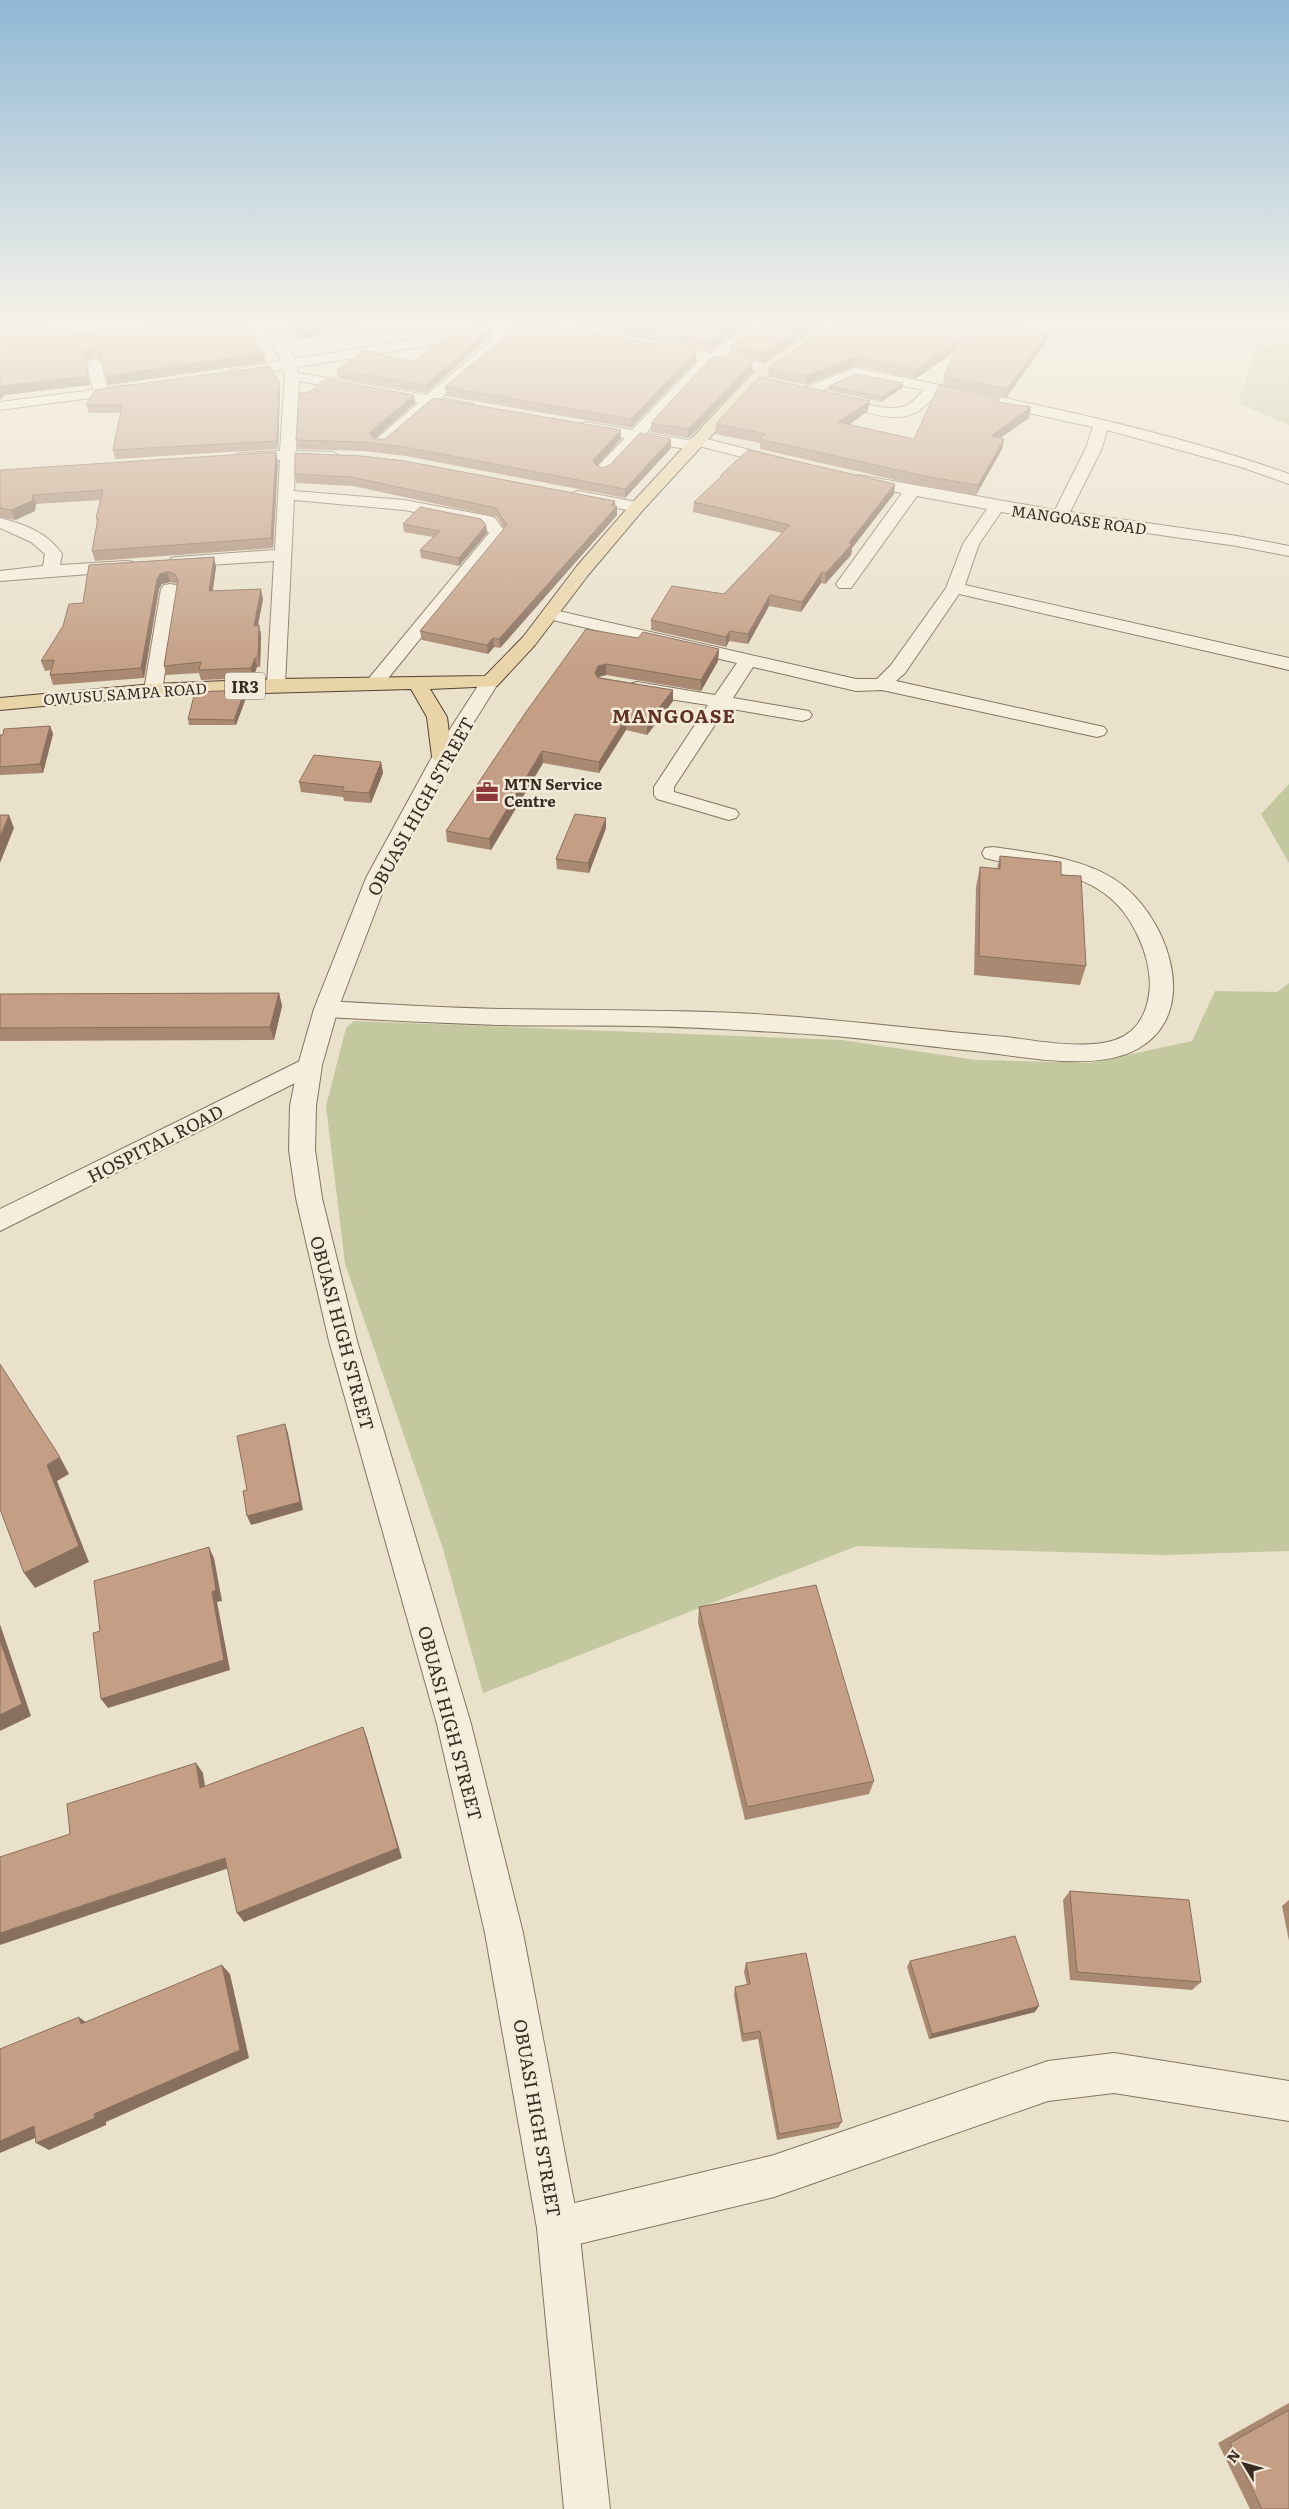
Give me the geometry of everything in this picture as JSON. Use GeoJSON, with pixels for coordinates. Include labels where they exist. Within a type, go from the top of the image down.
{"type":"FeatureCollection","features":[{"type":"Feature","properties":{"kind":"main road","name":"OBUASI HIGH STREET"},"geometry":{"type":"LineString","coordinates":[[490,682],[510,662],[583,570],[699,438]]}},
{"type":"Feature","properties":{"kind":"main road"},"geometry":{"type":"LineString","coordinates":[[417,682],[437,717],[442,757]]}},
{"type":"Feature","properties":{"kind":"main road","name":"OWUSU SAMPA ROAD"},"geometry":{"type":"LineString","coordinates":[[0,704],[154,690],[276,685],[490,682]]}},
{"type":"Feature","properties":{"kind":"street"},"geometry":{"type":"LineString","coordinates":[[276,685],[289,438]]}},
{"type":"Feature","properties":{"kind":"street"},"geometry":{"type":"LineString","coordinates":[[380,443],[386,438]]}},
{"type":"Feature","properties":{"kind":"street"},"geometry":{"type":"LineString","coordinates":[[603,470],[634,438]]}},
{"type":"Feature","properties":{"kind":"street"},"geometry":{"type":"LineString","coordinates":[[653,438],[694,443],[799,466]]}},
{"type":"Feature","properties":{"kind":"street"},"geometry":{"type":"LineString","coordinates":[[1060,515],[1094,448],[1097,438]]}},
{"type":"Feature","properties":{"kind":"street"},"geometry":{"type":"LineString","coordinates":[[1152,438],[1247,464],[1289,479]]}},
{"type":"Feature","properties":{"kind":"street"},"geometry":{"type":"LineString","coordinates":[[222,460],[288,455],[344,457]]}},
{"type":"Feature","properties":{"kind":"street","name":"MANGOASE ROAD"},"geometry":{"type":"LineString","coordinates":[[846,477],[997,506],[1237,541],[1289,551]]}},
{"type":"Feature","properties":{"kind":"street"},"geometry":{"type":"LineString","coordinates":[[844,584],[912,491]]}},
{"type":"Feature","properties":{"kind":"street"},"geometry":{"type":"LineString","coordinates":[[560,492],[637,507]]}},
{"type":"Feature","properties":{"kind":"street"},"geometry":{"type":"LineString","coordinates":[[286,495],[404,505],[489,521],[498,533],[374,683]]}},
{"type":"Feature","properties":{"kind":"street"},"geometry":{"type":"LineString","coordinates":[[882,684],[898,669],[955,588],[971,544],[997,506]]}},
{"type":"Feature","properties":{"kind":"street"},"geometry":{"type":"LineString","coordinates":[[0,523],[26,532],[48,545],[54,554],[51,566],[55,570]]}},
{"type":"Feature","properties":{"kind":"street"},"geometry":{"type":"LineString","coordinates":[[158,564],[283,555]]}},
{"type":"Feature","properties":{"kind":"street"},"geometry":{"type":"LineString","coordinates":[[0,576],[55,570],[139,565]]}},
{"type":"Feature","properties":{"kind":"street"},"geometry":{"type":"LineString","coordinates":[[955,588],[1289,664]]}},
{"type":"Feature","properties":{"kind":"street"},"geometry":{"type":"LineString","coordinates":[[154,690],[170,589]]}},
{"type":"Feature","properties":{"kind":"street"},"geometry":{"type":"LineString","coordinates":[[550,614],[856,685],[882,684],[1097,731]]}},
{"type":"Feature","properties":{"kind":"street"},"geometry":{"type":"LineString","coordinates":[[729,814],[675,800],[664,795],[664,787],[748,660]]}},
{"type":"Feature","properties":{"kind":"street","name":"OBUASI HIGH STREET"},"geometry":{"type":"LineString","coordinates":[[490,682],[442,757],[377,878],[326,1009],[310,1066],[303,1106],[302,1150],[321,1258],[351,1370],[454,1724],[504,1933],[558,2228],[587,2509]]}},
{"type":"Feature","properties":{"kind":"street"},"geometry":{"type":"LineString","coordinates":[[616,684],[802,714]]}},
{"type":"Feature","properties":{"kind":"street"},"geometry":{"type":"LineString","coordinates":[[326,1009],[499,1017],[643,1018],[795,1025],[1058,1051],[1111,1048],[1132,1043],[1147,1032],[1161,1004],[1162,972],[1147,927],[1132,902],[1097,878],[1073,868],[993,853]]}},
{"type":"Feature","properties":{"kind":"street","name":"HOSPITAL ROAD"},"geometry":{"type":"LineString","coordinates":[[0,1220],[310,1066]]}},
{"type":"Feature","properties":{"kind":"street"},"geometry":{"type":"LineString","coordinates":[[558,2228],[774,2176],[1048,2081],[1114,2073],[1289,2101]]}},
{"type":"Feature","properties":{"kind":"green space"},"geometry":{"type":"Polygon","coordinates":[[[1289,784],[1289,863],[1261,814],[1289,784]]]}},
{"type":"Feature","properties":{"kind":"green space"},"geometry":{"type":"Polygon","coordinates":[[[1289,983],[1289,1551],[1165,1555],[857,1546],[483,1693],[443,1549],[345,1264],[326,1106],[346,1028],[354,1021],[842,1040],[976,1060],[1090,1063],[1192,1041],[1215,991],[1277,992],[1289,983]]]}},
{"type":"Feature","properties":{"kind":"building"},"geometry":{"type":"Polygon","coordinates":[[[115,438],[277,438],[277,441],[113,450],[115,438]]]}},
{"type":"Feature","properties":{"kind":"building"},"geometry":{"type":"Polygon","coordinates":[[[296,438],[613,438],[593,460],[594,463],[602,468],[610,465],[635,438],[671,439],[625,489],[405,447],[362,442],[296,440],[296,438]]]}},
{"type":"Feature","properties":{"kind":"building"},"geometry":{"type":"Polygon","coordinates":[[[760,439],[1004,439],[978,485],[924,476],[760,439]]]}},
{"type":"Feature","properties":{"kind":"building"},"geometry":{"type":"Polygon","coordinates":[[[748,450],[895,484],[849,543],[852,544],[826,573],[822,572],[802,602],[770,595],[748,634],[730,631],[726,637],[651,620],[672,586],[724,594],[790,525],[694,502],[748,450]]]}},
{"type":"Feature","properties":{"kind":"building"},"geometry":{"type":"Polygon","coordinates":[[[276,452],[271,538],[92,551],[98,518],[96,518],[103,490],[33,495],[32,501],[11,510],[0,508],[0,470],[276,452]]]}},
{"type":"Feature","properties":{"kind":"building"},"geometry":{"type":"Polygon","coordinates":[[[295,453],[362,456],[405,461],[615,501],[611,505],[617,506],[499,639],[493,638],[487,645],[420,631],[507,525],[496,508],[351,477],[295,474],[295,453]]]}},
{"type":"Feature","properties":{"kind":"building"},"geometry":{"type":"Polygon","coordinates":[[[420,507],[481,519],[486,525],[459,558],[420,550],[440,531],[403,524],[420,507]]]}},
{"type":"Feature","properties":{"kind":"building"},"geometry":{"type":"Polygon","coordinates":[[[214,557],[209,591],[261,589],[254,626],[259,625],[258,657],[255,658],[251,668],[199,670],[201,662],[164,666],[178,580],[175,574],[167,572],[160,574],[157,579],[141,668],[50,675],[54,660],[41,661],[63,626],[69,604],[83,603],[89,565],[214,557]]]}},
{"type":"Feature","properties":{"kind":"building"},"geometry":{"type":"Polygon","coordinates":[[[586,629],[638,638],[643,632],[719,649],[701,680],[606,664],[598,666],[595,673],[598,678],[673,690],[647,723],[626,718],[599,762],[542,751],[489,839],[446,831],[526,712],[586,629]]]}},
{"type":"Feature","properties":{"kind":"building"},"geometry":{"type":"Polygon","coordinates":[[[245,690],[234,720],[188,719],[195,692],[245,690]]]}},
{"type":"Feature","properties":{"kind":"building"},"geometry":{"type":"Polygon","coordinates":[[[50,726],[40,764],[0,767],[0,735],[3,735],[4,729],[50,726]]]}},
{"type":"Feature","properties":{"kind":"building"},"geometry":{"type":"Polygon","coordinates":[[[314,755],[381,762],[369,793],[342,791],[344,787],[299,782],[314,755]]]}},
{"type":"Feature","properties":{"kind":"building"},"geometry":{"type":"Polygon","coordinates":[[[575,814],[606,818],[588,863],[556,859],[575,814]]]}},
{"type":"Feature","properties":{"kind":"building"},"geometry":{"type":"Polygon","coordinates":[[[0,815],[9,815],[0,837],[0,815]]]}},
{"type":"Feature","properties":{"kind":"building"},"geometry":{"type":"Polygon","coordinates":[[[1000,856],[1061,862],[1061,875],[1081,876],[1086,966],[979,956],[980,867],[1000,869],[1000,856]]]}},
{"type":"Feature","properties":{"kind":"building"},"geometry":{"type":"Polygon","coordinates":[[[279,993],[270,1027],[0,1028],[0,994],[279,993]]]}},
{"type":"Feature","properties":{"kind":"building"},"geometry":{"type":"Polygon","coordinates":[[[0,1364],[60,1457],[47,1465],[79,1546],[24,1573],[0,1509],[0,1364]]]}},
{"type":"Feature","properties":{"kind":"building"},"geometry":{"type":"Polygon","coordinates":[[[285,1424],[300,1502],[247,1516],[243,1491],[247,1490],[237,1436],[285,1424]]]}},
{"type":"Feature","properties":{"kind":"building"},"geometry":{"type":"Polygon","coordinates":[[[209,1547],[216,1590],[212,1592],[224,1660],[101,1699],[93,1633],[100,1631],[94,1581],[209,1547]]]}},
{"type":"Feature","properties":{"kind":"building"},"geometry":{"type":"Polygon","coordinates":[[[816,1585],[874,1781],[747,1807],[699,1607],[816,1585]]]}},
{"type":"Feature","properties":{"kind":"building"},"geometry":{"type":"Polygon","coordinates":[[[0,1640],[22,1704],[0,1715],[0,1640]]]}},
{"type":"Feature","properties":{"kind":"building"},"geometry":{"type":"Polygon","coordinates":[[[363,1727],[398,1848],[237,1913],[225,1858],[0,1933],[0,1857],[70,1834],[67,1804],[196,1763],[200,1788],[363,1727]]]}},
{"type":"Feature","properties":{"kind":"building"},"geometry":{"type":"Polygon","coordinates":[[[1070,1891],[1189,1900],[1201,1982],[1077,1972],[1070,1891]]]}},
{"type":"Feature","properties":{"kind":"building"},"geometry":{"type":"Polygon","coordinates":[[[1015,1936],[1039,2006],[932,2034],[910,1961],[1015,1936]]]}},
{"type":"Feature","properties":{"kind":"building"},"geometry":{"type":"Polygon","coordinates":[[[806,1953],[842,2122],[779,2134],[760,2031],[743,2034],[735,1987],[750,1984],[746,1963],[806,1953]]]}},
{"type":"Feature","properties":{"kind":"building"},"geometry":{"type":"Polygon","coordinates":[[[222,1965],[240,2050],[94,2114],[95,2118],[36,2143],[34,2126],[0,2141],[0,2049],[79,2017],[81,2024],[222,1965]]]}},
{"type":"Feature","properties":{"kind":"building"},"geometry":{"type":"Polygon","coordinates":[[[1289,2410],[1289,2509],[1262,2509],[1230,2443],[1289,2410]]]}},
{"type":"Feature","properties":{"kind":"place","name":"MTN Service Centre"},"geometry":{"type":"Point","coordinates":[487,792]}},
{"type":"Feature","properties":{"kind":"district","name":"MANGOASE"},"geometry":{"type":"Point","coordinates":[674,715]}}]}
